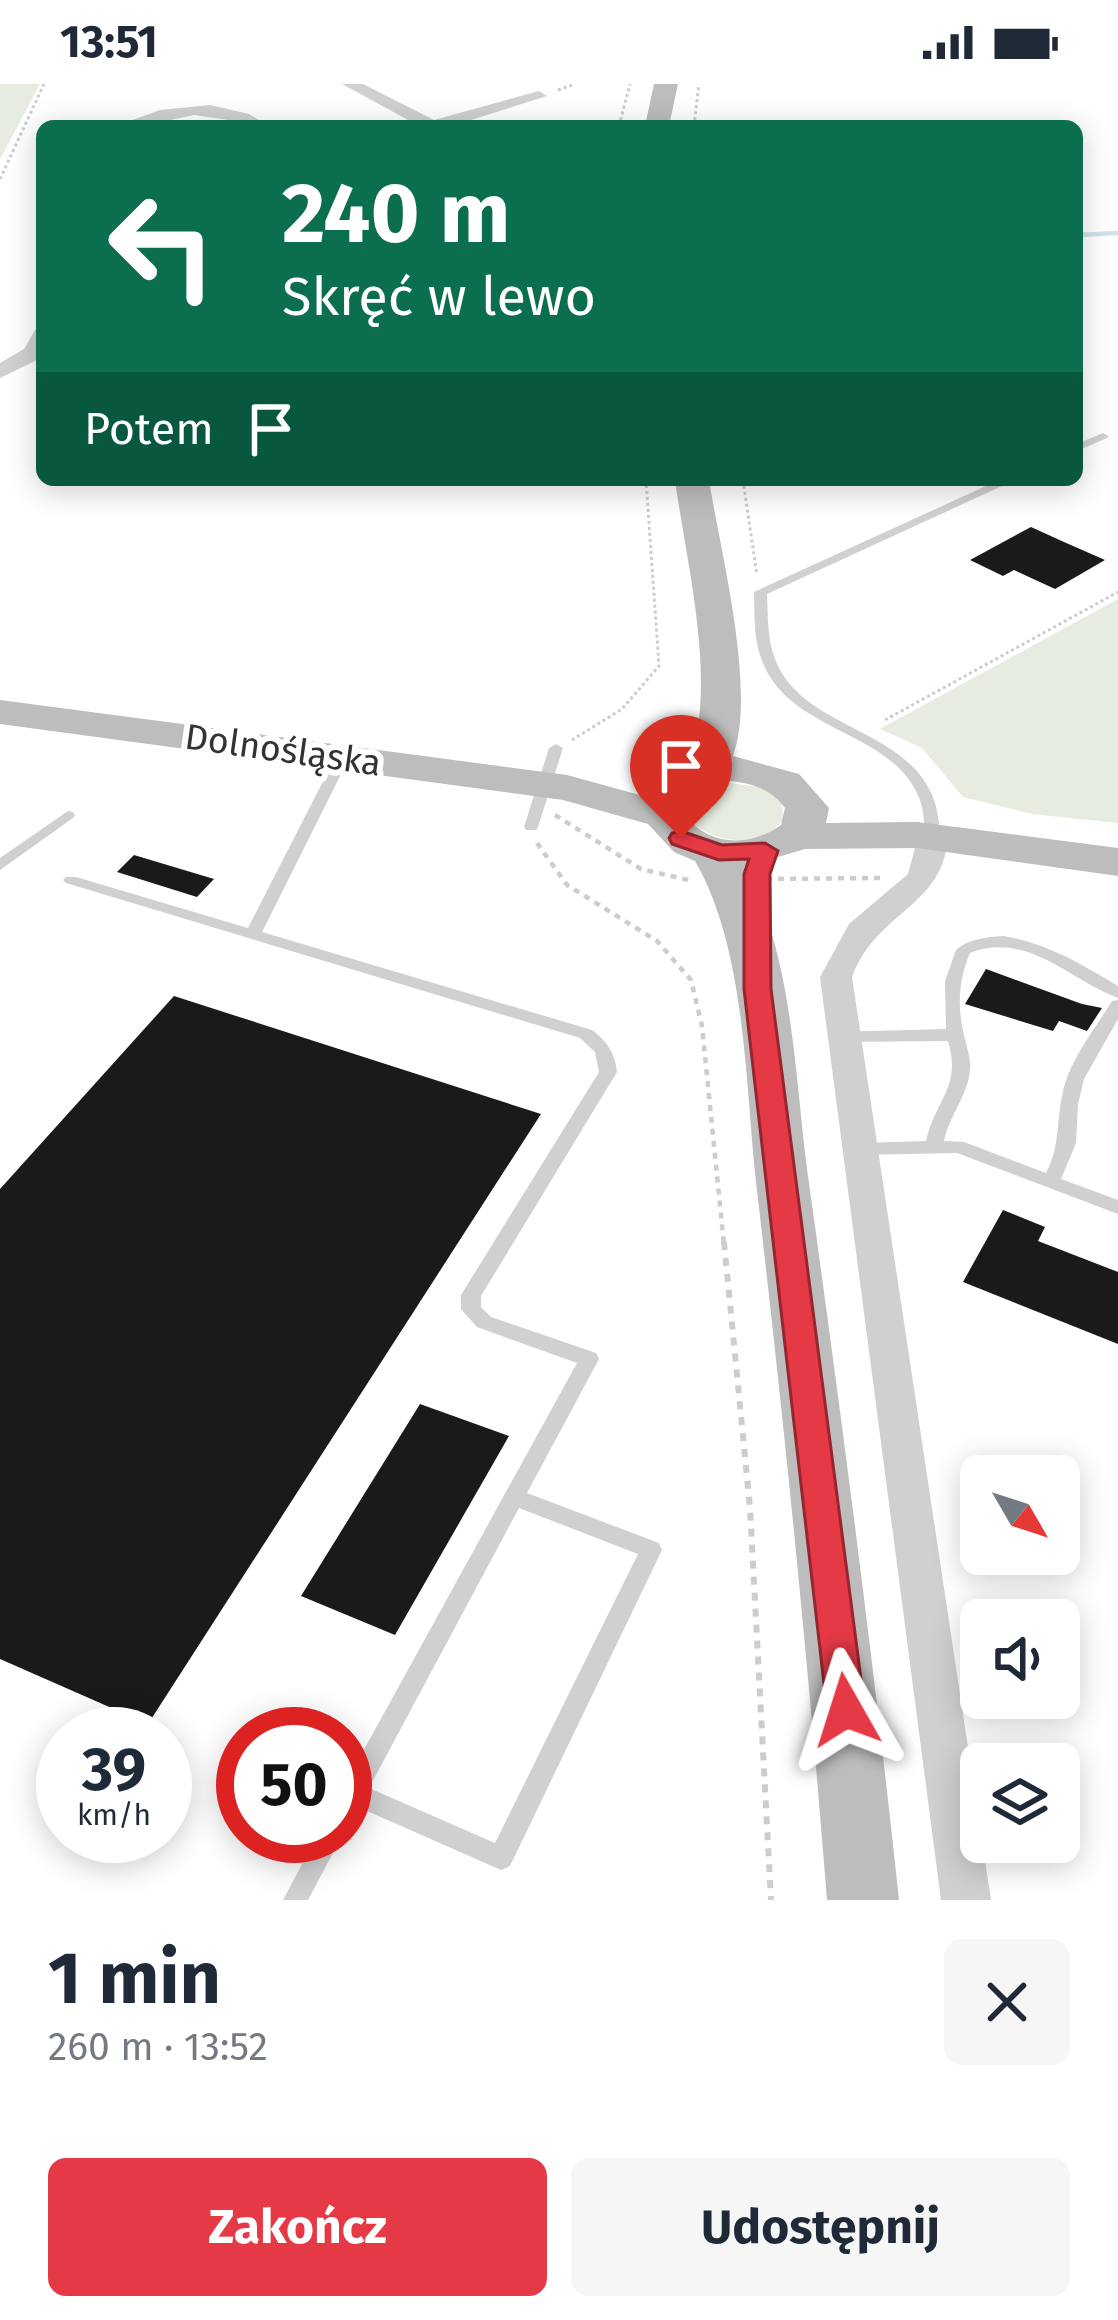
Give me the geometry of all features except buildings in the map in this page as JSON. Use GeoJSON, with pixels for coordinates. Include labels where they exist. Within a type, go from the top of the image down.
{"type":"FeatureCollection","features":[{"type":"Feature","properties":{"kind":"main road"},"geometry":{"type":"LineString","coordinates":[[658,120],[665,84]]}},
{"type":"Feature","properties":{"kind":"main road"},"geometry":{"type":"LineString","coordinates":[[693,486],[721,706],[716,753],[680,792],[681,838],[761,851],[925,836],[1118,862]]}},
{"type":"Feature","properties":{"kind":"main road"},"geometry":{"type":"LineString","coordinates":[[721,706],[758,772]]}},
{"type":"Feature","properties":{"kind":"main road","name":"Dolnośląska"},"geometry":{"type":"LineString","coordinates":[[0,712],[341,758],[546,792],[680,792]]}},
{"type":"Feature","properties":{"kind":"main road"},"geometry":{"type":"LineString","coordinates":[[680,792],[758,772],[788,784],[761,851],[758,989],[826,1524],[863,1900]]}},
{"type":"Feature","properties":{"kind":"street"},"geometry":{"type":"LineString","coordinates":[[350,84],[424,120]]}},
{"type":"Feature","properties":{"kind":"street"},"geometry":{"type":"LineString","coordinates":[[457,120],[539,96]]}},
{"type":"Feature","properties":{"kind":"street"},"geometry":{"type":"LineString","coordinates":[[155,120],[218,108],[250,120]]}},
{"type":"Feature","properties":{"kind":"street"},"geometry":{"type":"LineString","coordinates":[[0,372],[27,359],[36,344]]}},
{"type":"Feature","properties":{"kind":"street"},"geometry":{"type":"LineString","coordinates":[[925,836],[927,873],[916,889],[867,925],[844,955],[836,977],[965,1900]]}},
{"type":"Feature","properties":{"kind":"lane"},"geometry":{"type":"LineString","coordinates":[[1083,445],[1103,436]]}},
{"type":"Feature","properties":{"kind":"lane"},"geometry":{"type":"LineString","coordinates":[[925,836],[927,799],[907,767],[874,742],[809,708],[778,680],[764,644],[760,592],[996,486]]}},
{"type":"Feature","properties":{"kind":"lane"},"geometry":{"type":"LineString","coordinates":[[253,933],[341,758]]}},
{"type":"Feature","properties":{"kind":"lane"},"geometry":{"type":"LineString","coordinates":[[4,856],[68,815]]}},
{"type":"Feature","properties":{"kind":"lane"},"geometry":{"type":"LineString","coordinates":[[71,880],[586,1034],[601,1044],[608,1058],[608,1072],[471,1295],[471,1309],[484,1322],[589,1359],[372,1759]]}},
{"type":"Feature","properties":{"kind":"lane"},"geometry":{"type":"LineString","coordinates":[[934,1144],[936,1128],[965,1068],[955,1035],[950,989],[964,950],[978,942],[1015,941],[1118,992]]}},
{"type":"Feature","properties":{"kind":"lane"},"geometry":{"type":"LineString","coordinates":[[1050,1182],[1070,1144],[1070,1096],[1075,1079],[1118,1005]]}},
{"type":"Feature","properties":{"kind":"lane"},"geometry":{"type":"LineString","coordinates":[[842,1036],[955,1035]]}},
{"type":"Feature","properties":{"kind":"lane"},"geometry":{"type":"LineString","coordinates":[[858,1149],[958,1147],[1118,1207]]}},
{"type":"Feature","properties":{"kind":"lane"},"geometry":{"type":"LineString","coordinates":[[372,1810],[502,1858],[652,1550],[514,1497]]}},
{"type":"Feature","properties":{"kind":"lane"},"geometry":{"type":"LineString","coordinates":[[295,1900],[315,1863]]}},
{"type":"Feature","properties":{"kind":"path"},"geometry":{"type":"LineString","coordinates":[[0,179],[44,84]]}},
{"type":"Feature","properties":{"kind":"path"},"geometry":{"type":"LineString","coordinates":[[621,120],[630,84]]}},
{"type":"Feature","properties":{"kind":"path"},"geometry":{"type":"LineString","coordinates":[[695,120],[699,84]]}},
{"type":"Feature","properties":{"kind":"path"},"geometry":{"type":"LineString","coordinates":[[646,486],[659,666],[648,687],[596,728],[546,792],[542,859],[567,885],[666,950],[690,979],[702,1026],[750,1508],[771,1900]]}},
{"type":"Feature","properties":{"kind":"path"},"geometry":{"type":"LineString","coordinates":[[743,486],[760,592]]}},
{"type":"Feature","properties":{"kind":"path"},"geometry":{"type":"LineString","coordinates":[[885,720],[1118,592]]}},
{"type":"Feature","properties":{"kind":"path"},"geometry":{"type":"LineString","coordinates":[[546,792],[546,812],[575,824],[659,876],[761,851],[916,889]]}},
{"type":"Feature","properties":{"kind":"shaded area"},"geometry":{"type":"Polygon","coordinates":[[[0,84],[40,84],[0,159],[0,84]]]}},
{"type":"Feature","properties":{"kind":"shaded area"},"geometry":{"type":"Polygon","coordinates":[[[1118,599],[1118,823],[1032,814],[963,797],[922,748],[880,729],[1118,599]]]}},
{"type":"Feature","properties":{"kind":"shaded area"},"geometry":{"type":"Polygon","coordinates":[[[723,782],[765,788],[782,803],[783,820],[762,836],[749,839],[723,838],[699,828],[689,820],[687,801],[695,792],[723,782]]]}},
{"type":"Feature","properties":{"kind":"waterway"},"geometry":{"type":"LineString","coordinates":[[1083,235],[1118,233]]}},
{"type":"Feature","properties":{"kind":"route"},"geometry":{"type":"LineString","coordinates":[[681,838],[719,853],[765,851],[757,874],[758,989],[846,1710]]}}]}
